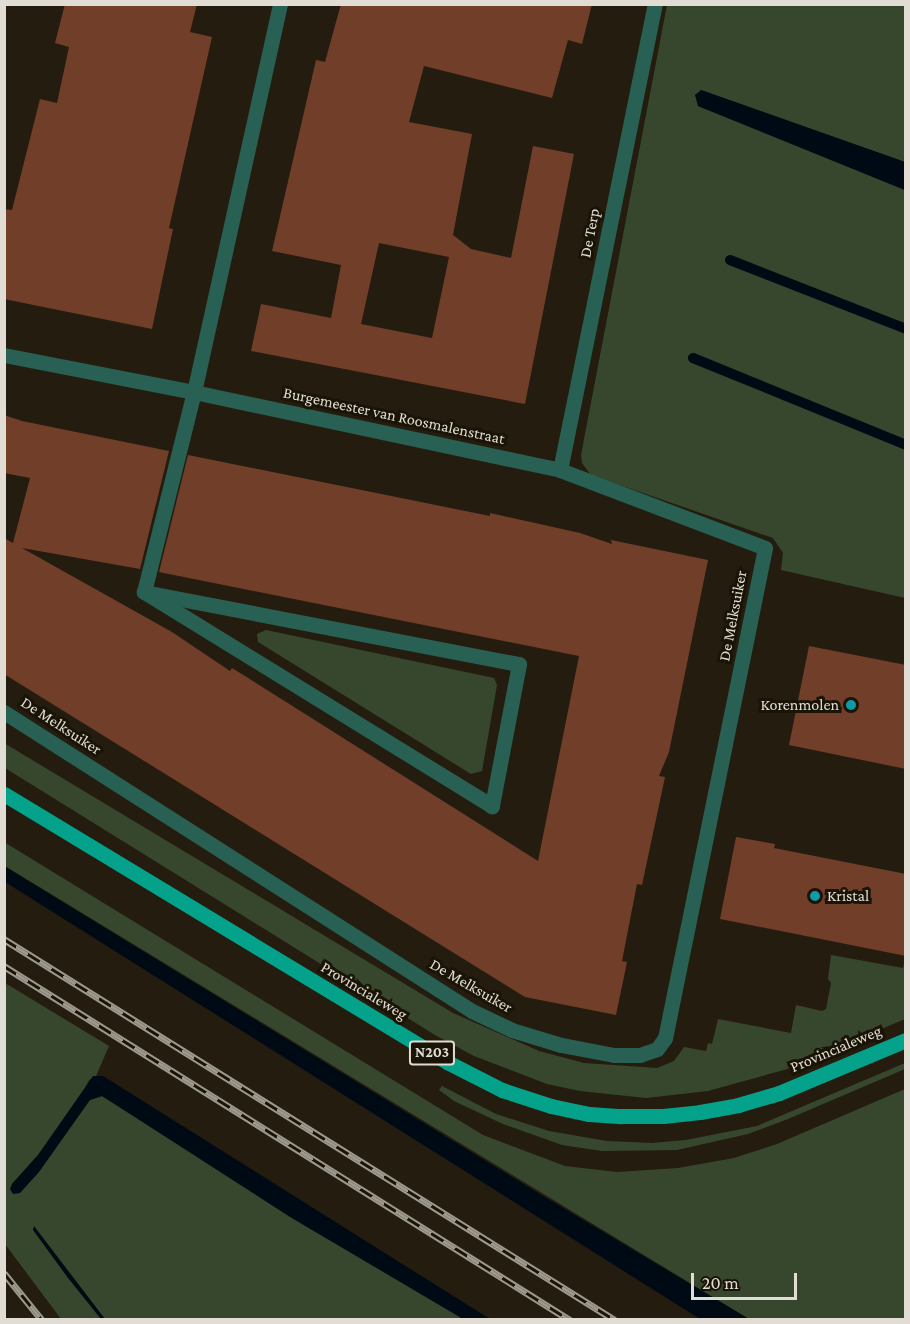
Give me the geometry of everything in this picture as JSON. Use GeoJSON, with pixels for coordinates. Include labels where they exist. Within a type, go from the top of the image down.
{"type":"FeatureCollection","features":[{"type":"Feature","properties":{"kind":"main road","name":"Provincialeweg"},"geometry":{"type":"LineString","coordinates":[[4,794],[447,1062],[502,1090],[551,1106],[589,1114],[621,1116],[663,1116],[700,1112],[779,1093],[906,1040]]}},
{"type":"Feature","properties":{"kind":"street"},"geometry":{"type":"LineString","coordinates":[[144,592],[194,392],[280,4]]}},
{"type":"Feature","properties":{"kind":"street","name":"De Terp"},"geometry":{"type":"LineString","coordinates":[[560,470],[655,4]]}},
{"type":"Feature","properties":{"kind":"street","name":"Burgemeester van Roosmalenstraat"},"geometry":{"type":"LineString","coordinates":[[4,355],[194,392],[560,470],[765,548]]}},
{"type":"Feature","properties":{"kind":"street","name":"De Melksuiker"},"geometry":{"type":"LineString","coordinates":[[4,712],[472,1011],[512,1030],[581,1050],[640,1055],[657,1049],[665,1038],[765,548]]}},
{"type":"Feature","properties":{"kind":"street"},"geometry":{"type":"LineString","coordinates":[[144,592],[519,664],[492,806],[154,598],[144,592]]}},
{"type":"Feature","properties":{"kind":"green space"},"geometry":{"type":"Polygon","coordinates":[[[667,5],[905,5],[905,162],[701,90],[698,106],[905,190],[905,598],[781,570],[783,553],[773,538],[590,474],[582,463],[581,455],[667,5]]]}},
{"type":"Feature","properties":{"kind":"green space"},"geometry":{"type":"Polygon","coordinates":[[[266,630],[494,678],[497,685],[482,771],[471,774],[258,642],[257,634],[266,630]]]}},
{"type":"Feature","properties":{"kind":"green space"},"geometry":{"type":"Polygon","coordinates":[[[4,743],[453,1013],[539,1051],[584,1063],[657,1068],[674,1061],[684,1047],[706,1051],[708,1043],[712,1044],[718,1019],[791,1033],[796,1005],[822,1011],[826,1009],[831,983],[828,979],[831,955],[903,968],[905,959],[905,1019],[787,1069],[708,1091],[646,1098],[580,1091],[547,1084],[474,1056],[435,1035],[5,768],[4,743]]]}},
{"type":"Feature","properties":{"kind":"green space"},"geometry":{"type":"Polygon","coordinates":[[[4,842],[483,1135],[565,1166],[617,1172],[678,1168],[734,1158],[777,1144],[905,1089],[905,1319],[749,1319],[5,866],[4,842]]]}},
{"type":"Feature","properties":{"kind":"green space"},"geometry":{"type":"Polygon","coordinates":[[[5,983],[109,1046],[96,1076],[89,1080],[83,1093],[38,1155],[12,1184],[16,1193],[90,1100],[102,1096],[463,1319],[61,1319],[5,1244],[5,983]]]}},
{"type":"Feature","properties":{"kind":"green space"},"geometry":{"type":"Polygon","coordinates":[[[905,1063],[905,1069],[788,1119],[748,1134],[677,1150],[602,1151],[562,1145],[503,1124],[454,1101],[439,1090],[442,1086],[496,1114],[549,1131],[607,1141],[652,1143],[686,1140],[757,1126],[905,1063]]]}},
{"type":"Feature","properties":{"kind":"shaded area"},"geometry":{"type":"Polygon","coordinates":[[[701,90],[905,162],[905,190],[698,106],[695,95],[701,90]]]}},
{"type":"Feature","properties":{"kind":"shaded area"},"geometry":{"type":"Polygon","coordinates":[[[4,866],[749,1319],[700,1319],[5,882],[4,866]]]}},
{"type":"Feature","properties":{"kind":"shaded area"},"geometry":{"type":"Polygon","coordinates":[[[93,1076],[103,1076],[490,1319],[463,1319],[290,1217],[102,1096],[90,1100],[39,1172],[20,1193],[13,1194],[10,1189],[12,1184],[38,1155],[93,1076]]]}},
{"type":"Feature","properties":{"kind":"shaded area"},"geometry":{"type":"Polygon","coordinates":[[[34,1226],[105,1319],[101,1319],[68,1278],[33,1230],[34,1226]]]}},
{"type":"Feature","properties":{"kind":"building"},"geometry":{"type":"Polygon","coordinates":[[[65,4],[197,4],[190,32],[212,37],[169,228],[173,229],[152,329],[4,299],[4,209],[12,210],[40,99],[57,103],[69,47],[55,43],[65,4]]]}},
{"type":"Feature","properties":{"kind":"building"},"geometry":{"type":"Polygon","coordinates":[[[341,4],[592,4],[582,44],[568,40],[552,98],[424,66],[409,122],[472,134],[453,235],[471,249],[511,258],[533,146],[574,154],[525,404],[251,351],[261,304],[331,318],[341,265],[272,251],[316,60],[325,62],[341,4]],[[379,243],[361,324],[432,338],[449,257],[379,243]]]}},
{"type":"Feature","properties":{"kind":"building"},"geometry":{"type":"Polygon","coordinates":[[[4,415],[22,421],[169,451],[140,569],[22,548],[172,632],[230,671],[232,668],[538,861],[579,656],[159,572],[188,455],[490,516],[490,513],[580,533],[612,544],[611,540],[708,560],[669,752],[659,776],[665,777],[642,885],[637,884],[622,961],[627,962],[616,1015],[525,997],[4,674],[4,538],[13,543],[30,478],[4,473],[4,415]]]}},
{"type":"Feature","properties":{"kind":"building","name":"Korenmolen"},"geometry":{"type":"Polygon","coordinates":[[[809,646],[906,665],[906,769],[789,745],[809,646]]]}},
{"type":"Feature","properties":{"kind":"building","name":"Kristal"},"geometry":{"type":"Polygon","coordinates":[[[736,837],[775,844],[774,848],[906,874],[906,956],[720,919],[736,837]]]}},
{"type":"Feature","properties":{"kind":"waterway"},"geometry":{"type":"LineString","coordinates":[[730,260],[906,329]]}},
{"type":"Feature","properties":{"kind":"waterway"},"geometry":{"type":"LineString","coordinates":[[693,358],[906,445]]}},
{"type":"Feature","properties":{"kind":"railway"},"geometry":{"type":"LineString","coordinates":[[4,939],[615,1320]]}},
{"type":"Feature","properties":{"kind":"railway"},"geometry":{"type":"LineString","coordinates":[[4,966],[570,1320]]}},
{"type":"Feature","properties":{"kind":"railway"},"geometry":{"type":"LineString","coordinates":[[4,1273],[42,1320]]}},
{"type":"Feature","properties":{"kind":"place","name":"Korenmolen"},"geometry":{"type":"Point","coordinates":[851,705]}},
{"type":"Feature","properties":{"kind":"place","name":"Kristal"},"geometry":{"type":"Point","coordinates":[815,896]}}]}
